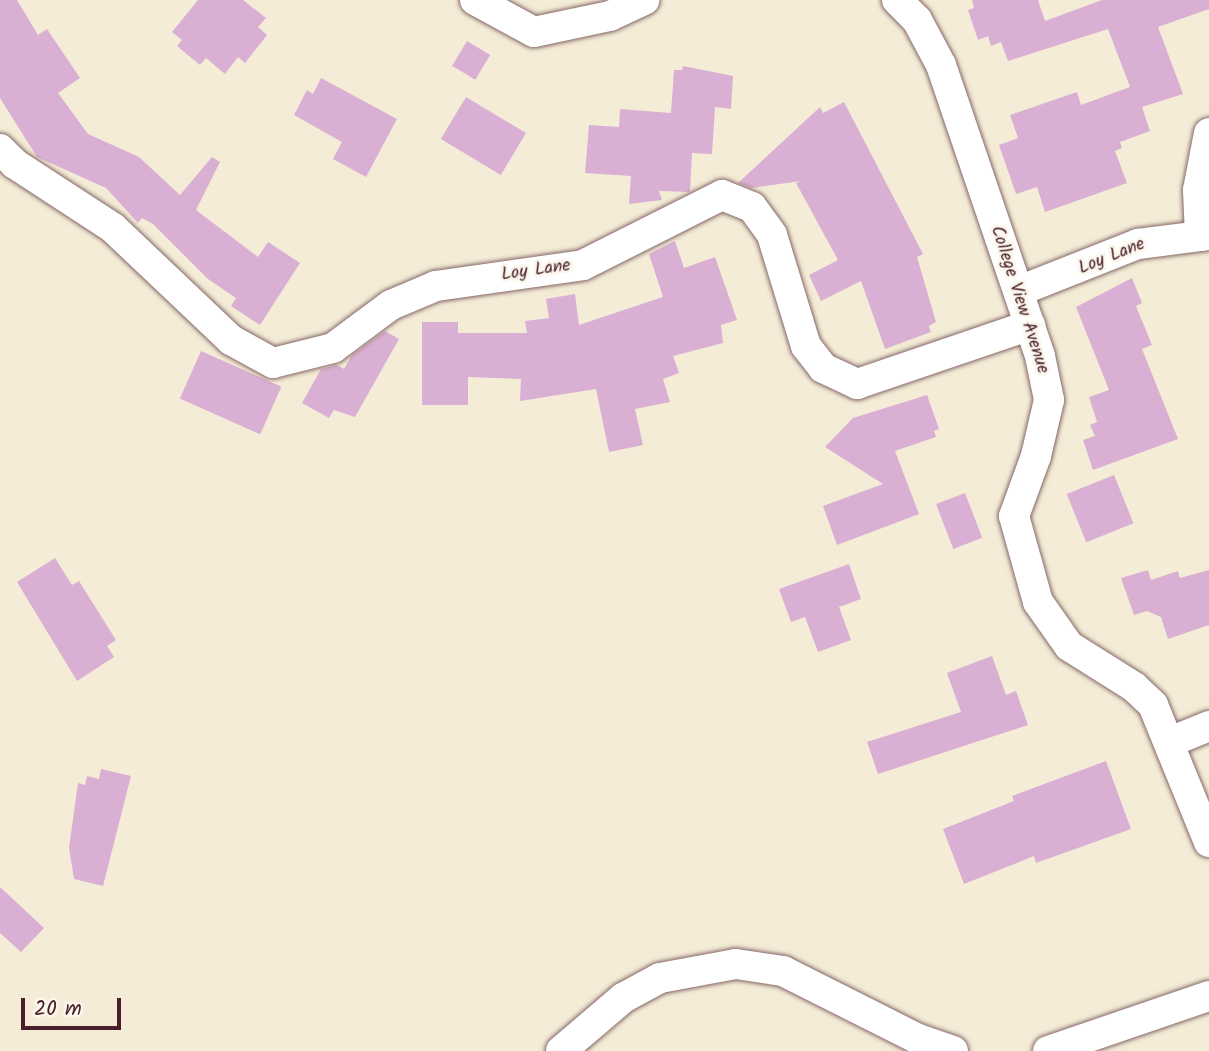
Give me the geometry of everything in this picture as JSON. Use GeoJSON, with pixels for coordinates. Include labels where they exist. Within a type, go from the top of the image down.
{"type":"FeatureCollection","features":[{"type":"Feature","properties":{"kind":"street"},"geometry":{"type":"LineString","coordinates":[[475,0],[534,32],[644,0]]}},
{"type":"Feature","properties":{"kind":"street","name":"College View Avenue"},"geometry":{"type":"LineString","coordinates":[[897,0],[918,20],[941,65],[1030,325],[1049,400],[1036,456],[1014,516],[1038,602],[1069,646],[1134,687],[1153,705],[1209,842]]}},
{"type":"Feature","properties":{"kind":"street"},"geometry":{"type":"LineString","coordinates":[[1204,235],[1198,190],[1209,133]]}},
{"type":"Feature","properties":{"kind":"street","name":"Loy Lane"},"geometry":{"type":"LineString","coordinates":[[0,149],[15,164],[113,228],[231,340],[273,363],[333,348],[390,305],[436,286],[583,265],[722,195],[752,207],[772,235],[806,346],[823,368],[857,384],[1030,325]]}},
{"type":"Feature","properties":{"kind":"street","name":"Loy Lane"},"geometry":{"type":"LineString","coordinates":[[1018,291],[1138,244],[1204,235]]}},
{"type":"Feature","properties":{"kind":"street"},"geometry":{"type":"LineString","coordinates":[[1170,742],[1209,726]]}},
{"type":"Feature","properties":{"kind":"street"},"geometry":{"type":"LineString","coordinates":[[561,1051],[623,998],[660,978],[736,964],[783,971],[918,1039],[953,1051]]}},
{"type":"Feature","properties":{"kind":"street"},"geometry":{"type":"LineString","coordinates":[[1048,1051],[1209,996]]}},
{"type":"Feature","properties":{"kind":"building"},"geometry":{"type":"Polygon","coordinates":[[[0,0],[17,0],[38,35],[47,29],[80,78],[58,93],[88,134],[139,157],[180,195],[212,157],[220,162],[196,210],[258,257],[268,242],[300,263],[260,325],[231,306],[236,298],[208,279],[153,224],[142,218],[138,223],[106,188],[37,157],[0,98],[0,0]]]}},
{"type":"Feature","properties":{"kind":"building"},"geometry":{"type":"Polygon","coordinates":[[[198,0],[243,0],[266,18],[258,27],[267,35],[245,63],[238,57],[225,74],[206,58],[200,65],[177,46],[182,40],[172,32],[198,0]]]}},
{"type":"Feature","properties":{"kind":"building"},"geometry":{"type":"Polygon","coordinates":[[[972,0],[1038,0],[1045,21],[1102,0],[1209,0],[1209,9],[1158,27],[1183,94],[1142,107],[1150,131],[1120,142],[1122,148],[1115,151],[1127,183],[1045,212],[1037,187],[1016,194],[999,145],[1018,138],[1010,115],[1077,92],[1081,105],[1130,87],[1108,29],[1008,61],[1001,42],[991,46],[988,36],[978,40],[968,10],[974,8],[972,0]]]}},
{"type":"Feature","properties":{"kind":"building"},"geometry":{"type":"Polygon","coordinates":[[[467,41],[490,55],[475,80],[452,66],[467,41]]]}},
{"type":"Feature","properties":{"kind":"building"},"geometry":{"type":"Polygon","coordinates":[[[683,66],[733,76],[731,109],[715,107],[712,154],[692,153],[690,192],[659,191],[662,200],[629,204],[631,176],[585,173],[589,125],[619,127],[620,109],[671,113],[674,70],[682,70],[683,66]]]}},
{"type":"Feature","properties":{"kind":"building"},"geometry":{"type":"Polygon","coordinates":[[[321,78],[397,119],[366,177],[333,159],[342,142],[294,115],[307,90],[313,94],[321,78]]]}},
{"type":"Feature","properties":{"kind":"building"},"geometry":{"type":"Polygon","coordinates":[[[466,97],[526,133],[501,175],[441,139],[466,97]]]}},
{"type":"Feature","properties":{"kind":"building"},"geometry":{"type":"Polygon","coordinates":[[[844,102],[923,254],[917,257],[936,322],[929,326],[931,332],[885,349],[861,281],[821,301],[809,275],[838,260],[796,183],[800,181],[751,188],[738,183],[820,107],[823,113],[844,102]]]}},
{"type":"Feature","properties":{"kind":"building"},"geometry":{"type":"Polygon","coordinates":[[[675,241],[684,268],[715,257],[737,320],[721,325],[723,343],[673,356],[679,373],[663,379],[670,402],[635,409],[643,445],[609,452],[596,389],[520,401],[521,379],[468,377],[468,405],[422,405],[422,322],[458,322],[458,333],[527,333],[525,321],[549,318],[546,299],[575,294],[579,325],[663,297],[649,254],[675,241]]]}},
{"type":"Feature","properties":{"kind":"building"},"geometry":{"type":"Polygon","coordinates":[[[1132,278],[1142,303],[1136,306],[1152,345],[1142,349],[1178,439],[1093,470],[1083,440],[1095,436],[1090,425],[1097,422],[1089,397],[1109,390],[1076,307],[1132,278]]]}},
{"type":"Feature","properties":{"kind":"building"},"geometry":{"type":"Polygon","coordinates":[[[385,331],[399,339],[355,417],[334,410],[329,418],[302,403],[321,369],[337,365],[344,369],[352,355],[385,331]]]}},
{"type":"Feature","properties":{"kind":"building"},"geometry":{"type":"Polygon","coordinates":[[[201,351],[281,387],[260,434],[180,399],[201,351]]]}},
{"type":"Feature","properties":{"kind":"building"},"geometry":{"type":"Polygon","coordinates":[[[927,395],[939,429],[934,431],[936,437],[895,451],[919,514],[837,545],[823,506],[883,484],[825,447],[853,418],[927,395]]]}},
{"type":"Feature","properties":{"kind":"building"},"geometry":{"type":"Polygon","coordinates":[[[1114,475],[1133,523],[1086,542],[1067,494],[1114,475]]]}},
{"type":"Feature","properties":{"kind":"building"},"geometry":{"type":"Polygon","coordinates":[[[965,493],[982,538],[953,549],[936,504],[965,493]]]}},
{"type":"Feature","properties":{"kind":"building"},"geometry":{"type":"Polygon","coordinates":[[[55,558],[72,585],[79,581],[116,640],[107,646],[114,657],[77,681],[17,582],[55,558]]]}},
{"type":"Feature","properties":{"kind":"building"},"geometry":{"type":"Polygon","coordinates":[[[849,564],[861,599],[839,607],[851,640],[818,652],[805,617],[791,622],[779,589],[849,564]]]}},
{"type":"Feature","properties":{"kind":"building"},"geometry":{"type":"Polygon","coordinates":[[[1148,570],[1151,580],[1178,571],[1180,578],[1209,570],[1209,625],[1168,639],[1161,617],[1147,611],[1134,615],[1121,578],[1148,570]]]}},
{"type":"Feature","properties":{"kind":"building"},"geometry":{"type":"Polygon","coordinates":[[[992,656],[1006,695],[1016,691],[1028,725],[878,774],[867,742],[961,712],[947,673],[992,656]]]}},
{"type":"Feature","properties":{"kind":"building"},"geometry":{"type":"Polygon","coordinates":[[[1106,761],[1131,829],[1036,863],[1034,856],[964,884],[943,829],[1014,801],[1012,796],[1106,761]]]}},
{"type":"Feature","properties":{"kind":"building"},"geometry":{"type":"Polygon","coordinates":[[[101,769],[131,776],[103,886],[74,879],[69,848],[78,783],[85,785],[87,776],[99,779],[101,769]]]}},
{"type":"Feature","properties":{"kind":"building"},"geometry":{"type":"Polygon","coordinates":[[[0,887],[44,928],[21,952],[0,933],[0,887]]]}}]}
